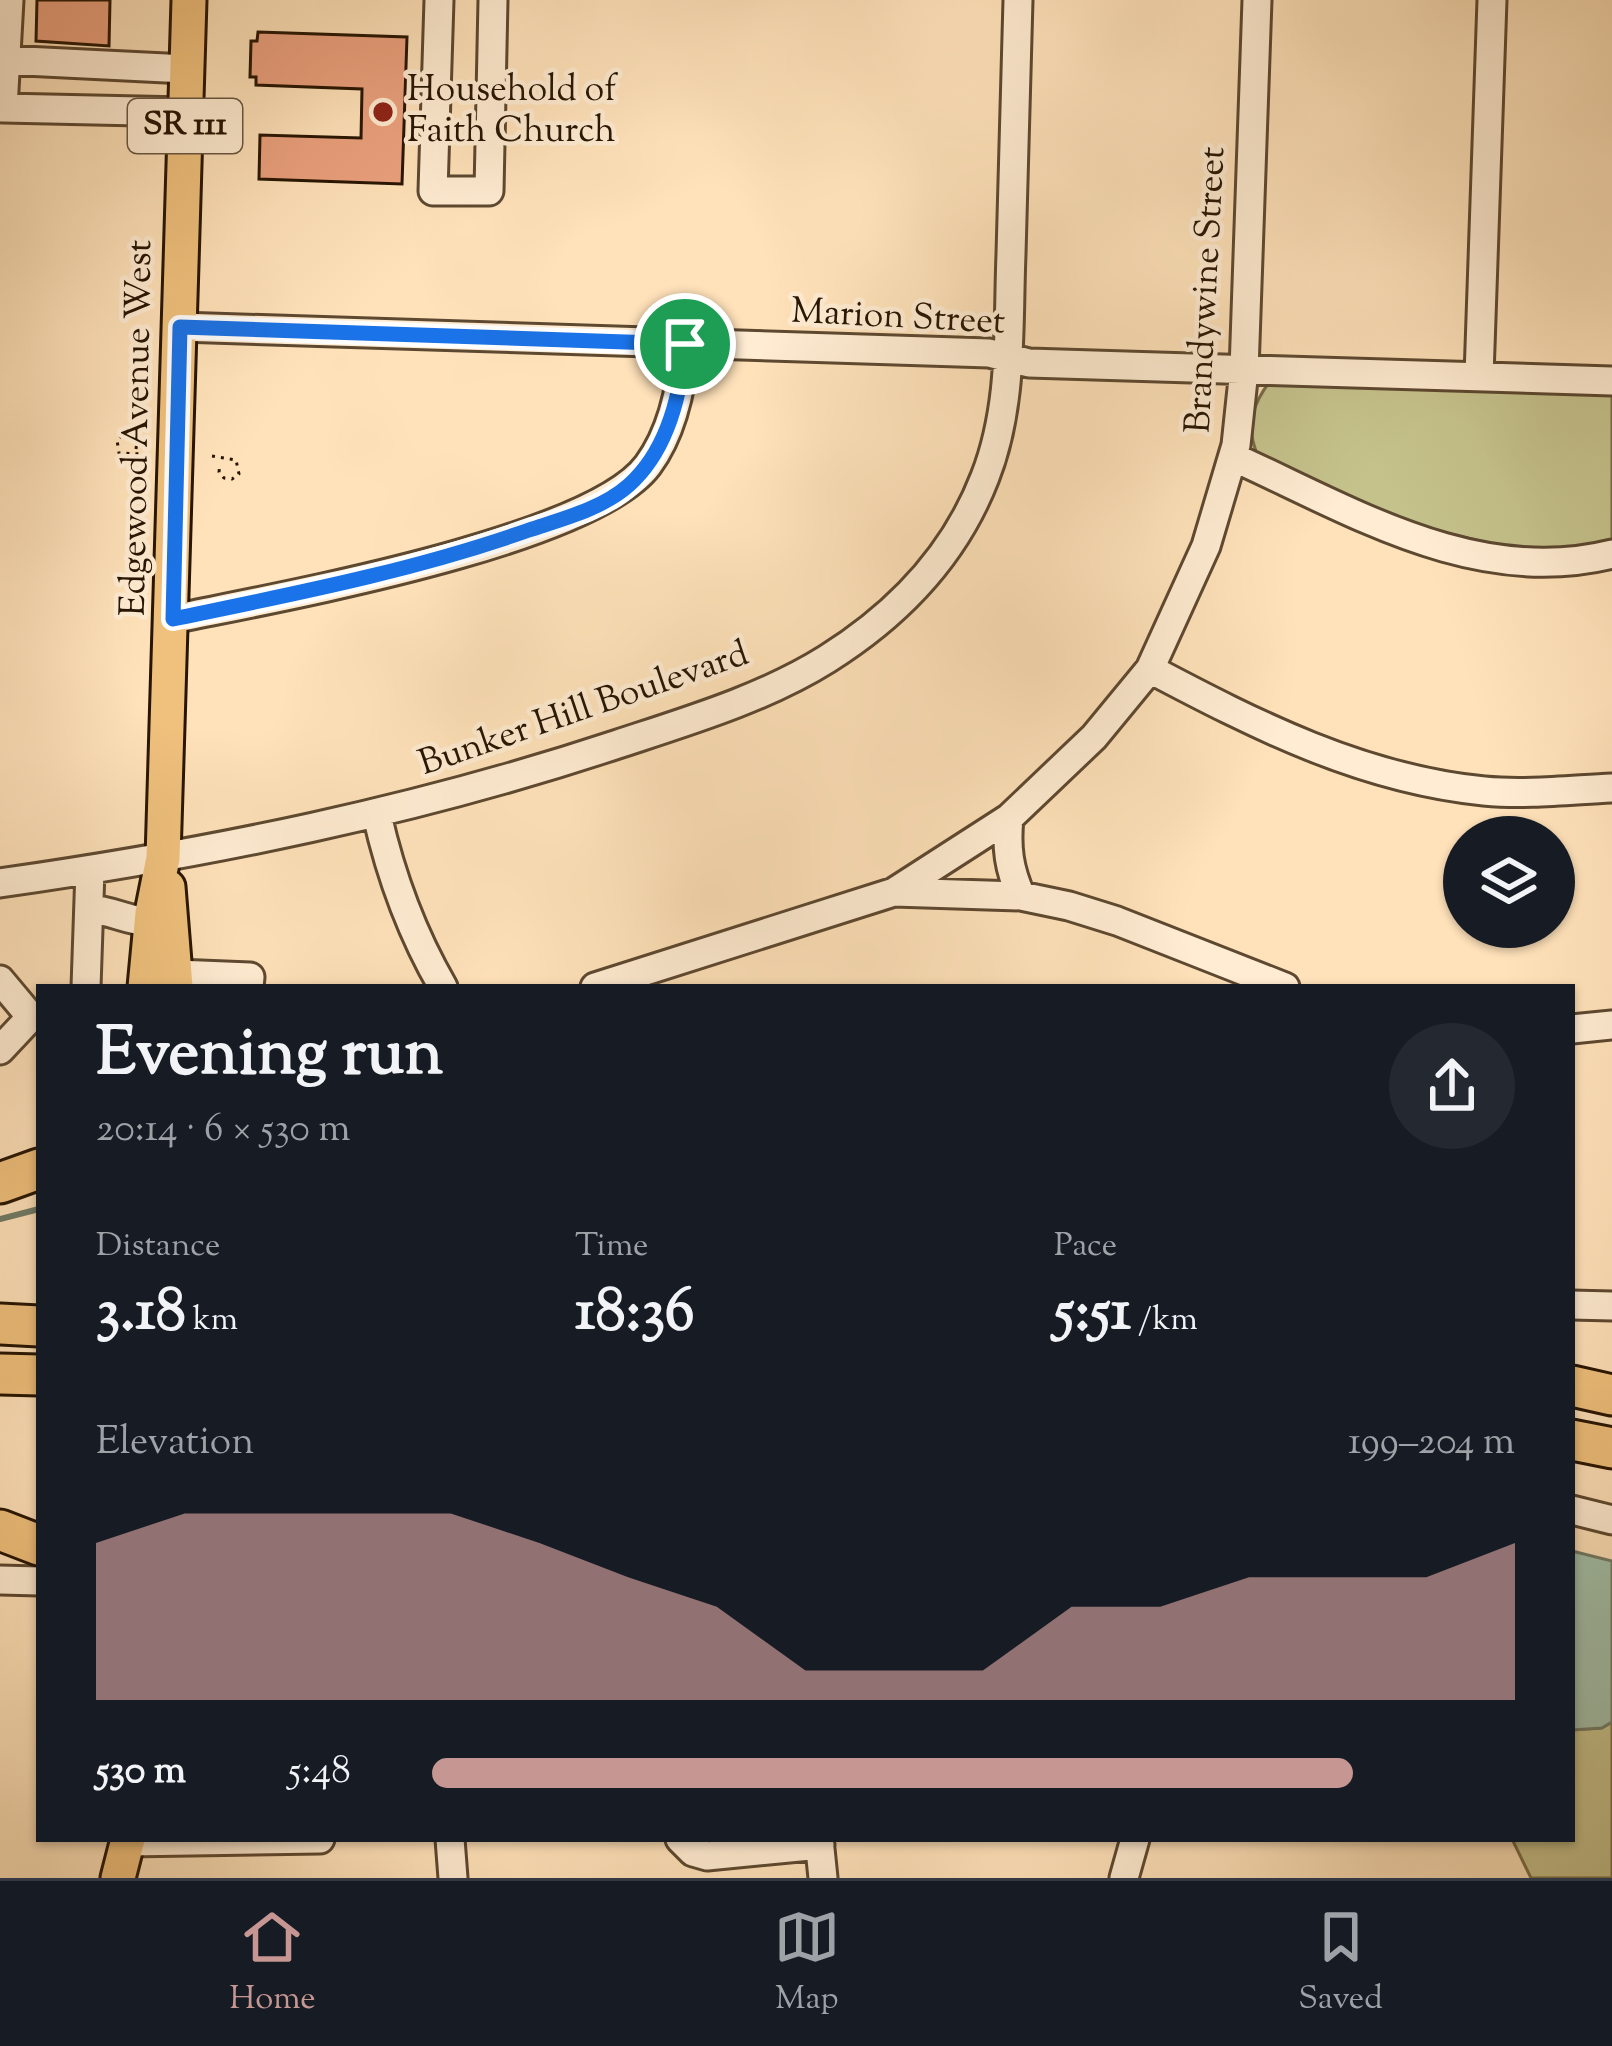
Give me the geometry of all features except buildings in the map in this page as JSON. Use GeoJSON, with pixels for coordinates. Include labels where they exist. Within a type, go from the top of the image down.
{"type":"FeatureCollection","features":[{"type":"Feature","properties":{"kind":"highway"},"geometry":{"type":"LineString","coordinates":[[0,1183],[36,1170]]}},
{"type":"Feature","properties":{"kind":"highway"},"geometry":{"type":"LineString","coordinates":[[0,1324],[36,1326]]}},
{"type":"Feature","properties":{"kind":"highway"},"geometry":{"type":"LineString","coordinates":[[0,1374],[36,1375]]}},
{"type":"Feature","properties":{"kind":"highway"},"geometry":{"type":"LineString","coordinates":[[1575,1387],[1612,1395]]}},
{"type":"Feature","properties":{"kind":"highway"},"geometry":{"type":"LineString","coordinates":[[1575,1441],[1612,1448]]}},
{"type":"Feature","properties":{"kind":"highway"},"geometry":{"type":"LineString","coordinates":[[0,1530],[36,1544]]}},
{"type":"Feature","properties":{"kind":"main road","name":"Edgewood Avenue West"},"geometry":{"type":"LineString","coordinates":[[145,984],[163,858],[189,0]]}},
{"type":"Feature","properties":{"kind":"main road","name":"Edgewood Avenue West"},"geometry":{"type":"LineString","coordinates":[[163,858],[176,981]]}},
{"type":"Feature","properties":{"kind":"main road"},"geometry":{"type":"LineString","coordinates":[[118,1878],[127,1842]]}},
{"type":"Feature","properties":{"kind":"street"},"geometry":{"type":"LineString","coordinates":[[9,0],[3,107],[185,112]]}},
{"type":"Feature","properties":{"kind":"street"},"geometry":{"type":"LineString","coordinates":[[439,0],[433,191],[489,191],[493,0]]}},
{"type":"Feature","properties":{"kind":"street","name":"Bunker Hill Boulevard"},"geometry":{"type":"LineString","coordinates":[[0,883],[163,858],[377,815],[504,782],[677,724],[795,676],[843,648],[920,585],[967,515],[996,443],[1006,394],[1018,0]]}},
{"type":"Feature","properties":{"kind":"street","name":"Brandywine Street"},"geometry":{"type":"LineString","coordinates":[[894,892],[1009,818],[1094,737],[1150,669],[1206,546],[1233,457],[1244,370],[1256,0]]}},
{"type":"Feature","properties":{"kind":"street"},"geometry":{"type":"LineString","coordinates":[[1479,376],[1492,0]]}},
{"type":"Feature","properties":{"kind":"street"},"geometry":{"type":"LineString","coordinates":[[4,60],[186,69]]}},
{"type":"Feature","properties":{"kind":"street","name":"Marion Street"},"geometry":{"type":"LineString","coordinates":[[180,327],[989,353],[1029,363],[1612,381]]}},
{"type":"Feature","properties":{"kind":"street"},"geometry":{"type":"LineString","coordinates":[[173,619],[343,584],[494,542],[589,509],[626,488],[649,465],[675,407],[685,344]]}},
{"type":"Feature","properties":{"kind":"street"},"geometry":{"type":"LineString","coordinates":[[1233,457],[1412,538],[1462,554],[1543,562],[1612,554]]}},
{"type":"Feature","properties":{"kind":"street"},"geometry":{"type":"LineString","coordinates":[[1150,669],[1238,716],[1369,770],[1489,792],[1612,788]]}},
{"type":"Feature","properties":{"kind":"street"},"geometry":{"type":"LineString","coordinates":[[377,815],[392,878],[441,984]]}},
{"type":"Feature","properties":{"kind":"street"},"geometry":{"type":"LineString","coordinates":[[1009,818],[1006,847],[1021,896]]}},
{"type":"Feature","properties":{"kind":"street"},"geometry":{"type":"LineString","coordinates":[[86,984],[90,870]]}},
{"type":"Feature","properties":{"kind":"street"},"geometry":{"type":"LineString","coordinates":[[604,984],[894,892],[1021,896],[1117,920],[1278,984]]}},
{"type":"Feature","properties":{"kind":"street"},"geometry":{"type":"LineString","coordinates":[[88,908],[106,910],[126,921],[151,922]]}},
{"type":"Feature","properties":{"kind":"street"},"geometry":{"type":"LineString","coordinates":[[0,980],[35,1017],[0,1050]]}},
{"type":"Feature","properties":{"kind":"street"},"geometry":{"type":"LineString","coordinates":[[176,981],[228,983]]}},
{"type":"Feature","properties":{"kind":"street"},"geometry":{"type":"LineString","coordinates":[[1575,1028],[1612,1025]]}},
{"type":"Feature","properties":{"kind":"street"},"geometry":{"type":"LineString","coordinates":[[1575,1305],[1612,1306]]}},
{"type":"Feature","properties":{"kind":"street"},"geometry":{"type":"LineString","coordinates":[[1575,1511],[1612,1520]]}},
{"type":"Feature","properties":{"kind":"street"},"geometry":{"type":"LineString","coordinates":[[0,1580],[36,1581]]}},
{"type":"Feature","properties":{"kind":"street"},"geometry":{"type":"LineString","coordinates":[[449,1842],[454,1878]]}},
{"type":"Feature","properties":{"kind":"street"},"geometry":{"type":"LineString","coordinates":[[683,1842],[707,1856],[819,1842],[823,1878]]}},
{"type":"Feature","properties":{"kind":"street"},"geometry":{"type":"LineString","coordinates":[[1124,1878],[1134,1842]]}},
{"type":"Feature","properties":{"kind":"path"},"geometry":{"type":"LineString","coordinates":[[136,449],[131,435],[123,434],[117,440],[119,452],[142,454]]}},
{"type":"Feature","properties":{"kind":"path"},"geometry":{"type":"LineString","coordinates":[[212,456],[236,460],[239,474],[224,478],[220,464]]}},
{"type":"Feature","properties":{"kind":"shaded area"},"geometry":{"type":"Polygon","coordinates":[[[1271,380],[1612,394],[1612,541],[1531,553],[1404,523],[1258,456],[1252,416],[1271,380]]]}},
{"type":"Feature","properties":{"kind":"shaded area"},"geometry":{"type":"Polygon","coordinates":[[[1575,1552],[1612,1561],[1612,1722],[1602,1728],[1575,1730],[1575,1552]]]}},
{"type":"Feature","properties":{"kind":"shaded area"},"geometry":{"type":"Polygon","coordinates":[[[1612,1722],[1612,1878],[1531,1878],[1513,1842],[1575,1842],[1575,1730],[1601,1728],[1612,1722]]]}},
{"type":"Feature","properties":{"kind":"waterway"},"geometry":{"type":"LineString","coordinates":[[0,1219],[36,1210]]}},
{"type":"Feature","properties":{"kind":"place","name":"Household of Faith Church"},"geometry":{"type":"Point","coordinates":[383,112]}},
{"type":"Feature","properties":{"kind":"route"},"geometry":{"type":"LineString","coordinates":[[180,327],[685,344],[675,407],[649,465],[626,488],[589,509],[494,542],[343,584],[173,619],[180,327]]}}]}
